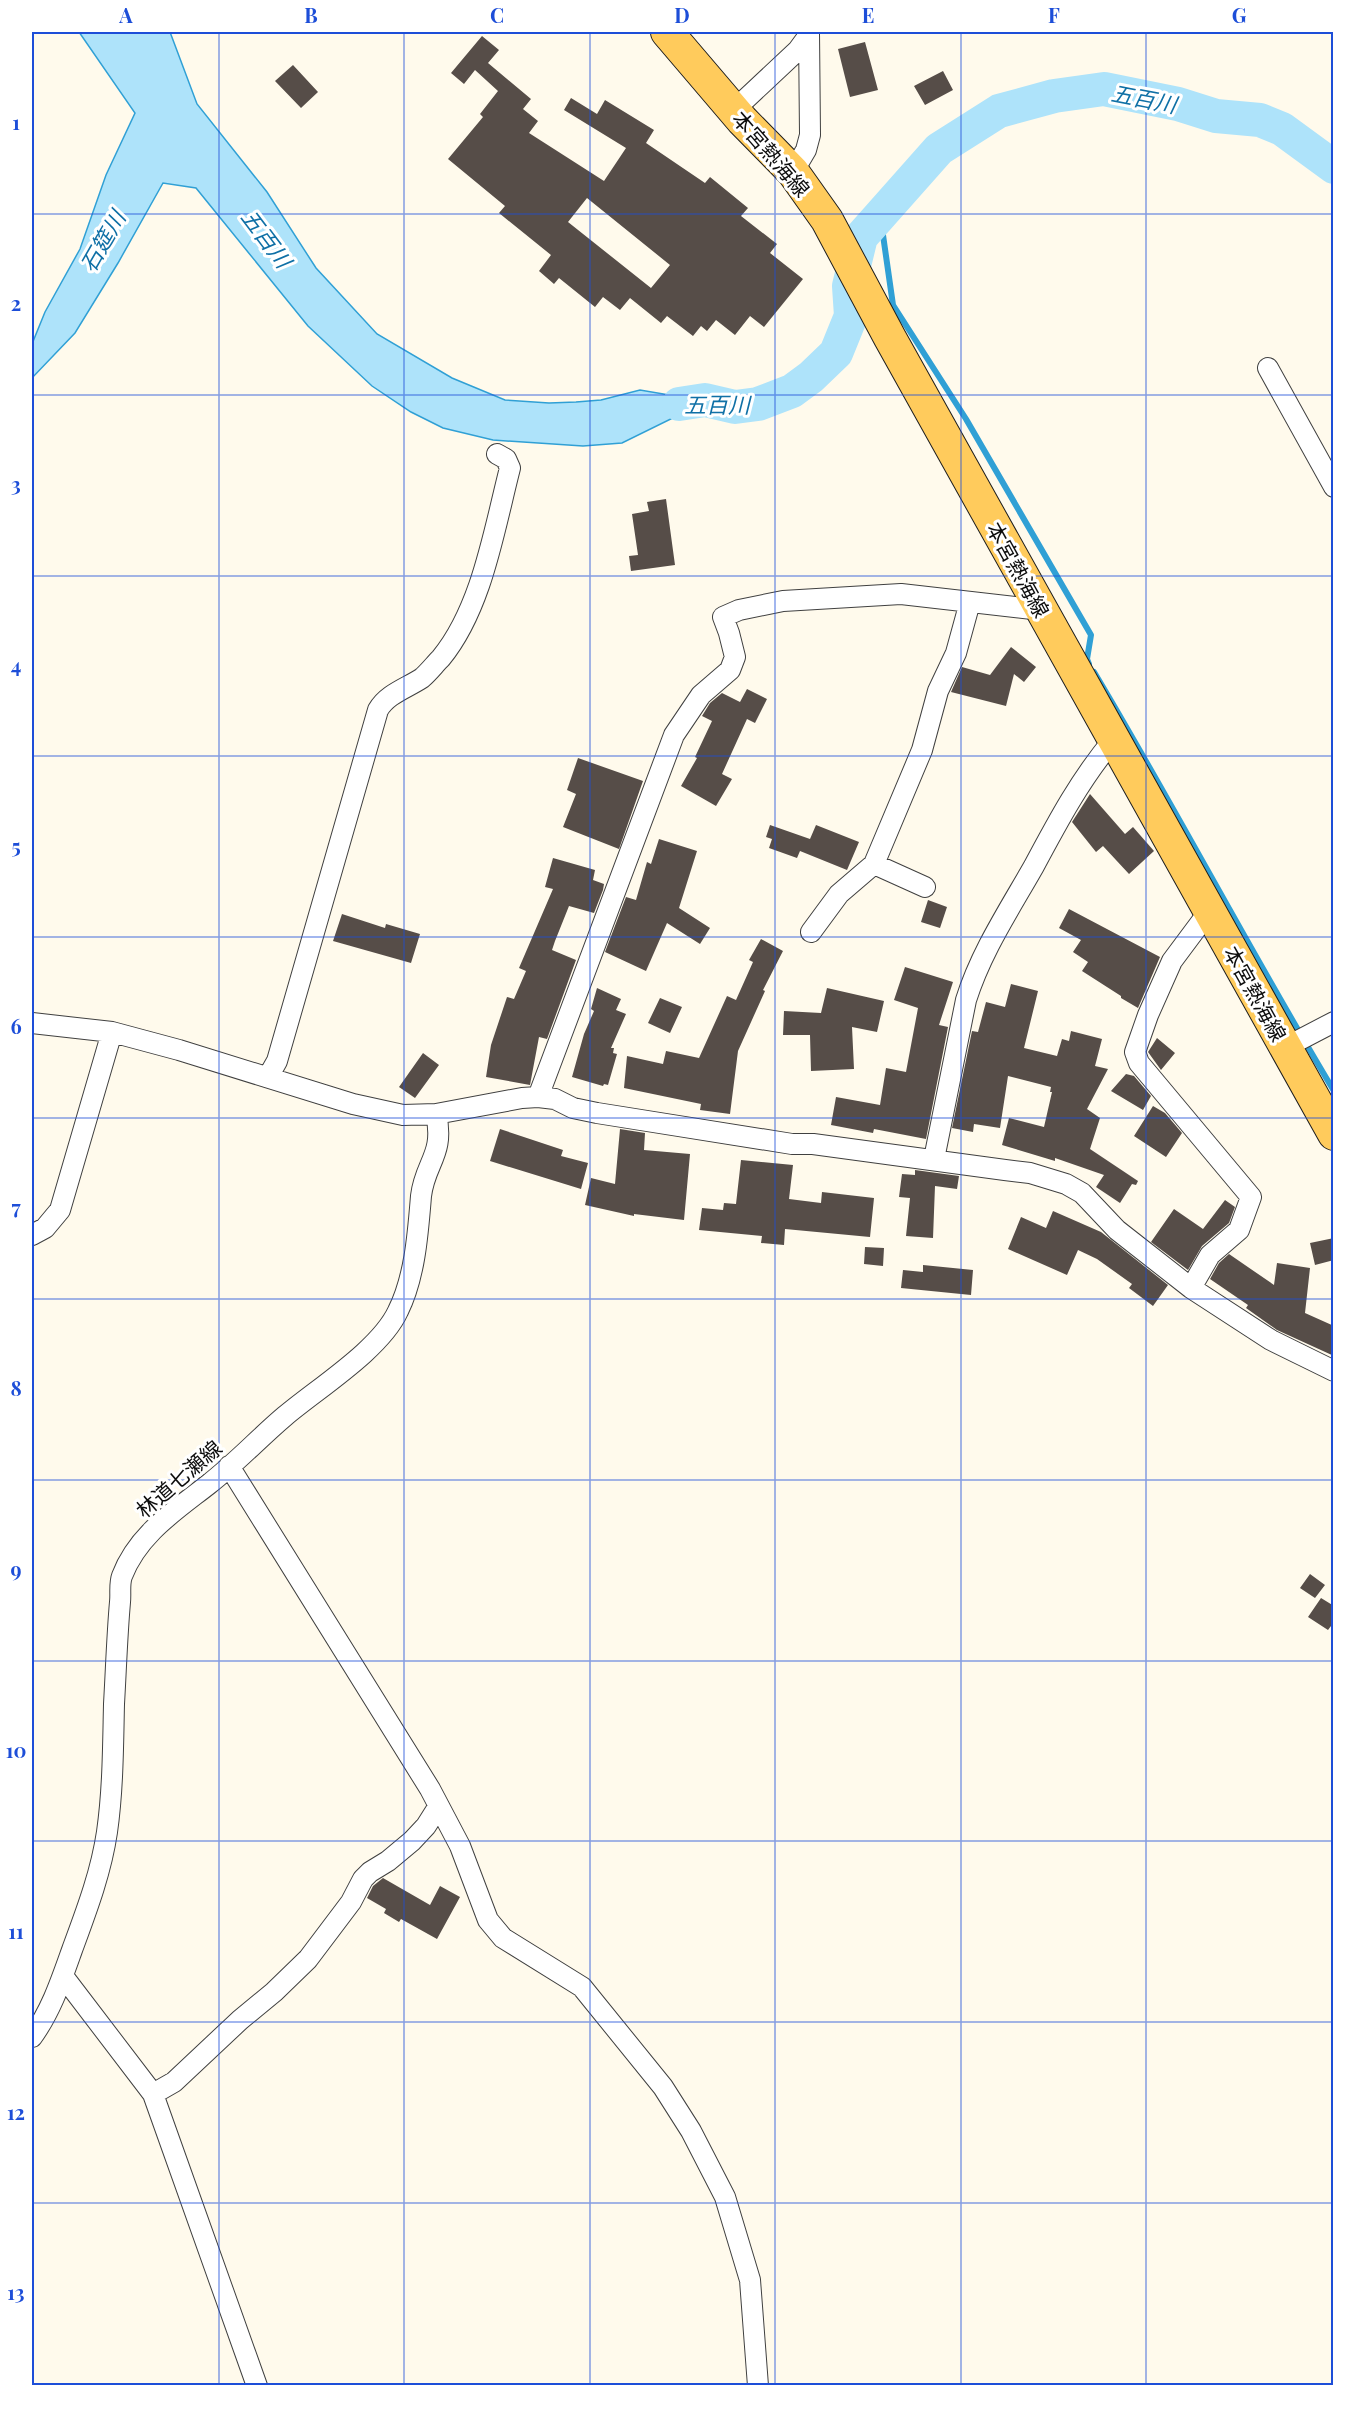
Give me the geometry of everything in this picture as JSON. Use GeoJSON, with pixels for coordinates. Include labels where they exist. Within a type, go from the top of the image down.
{"type":"FeatureCollection","features":[{"type":"Feature","properties":{"kind":"main road","name":"本宮熱海線"},"geometry":{"type":"LineString","coordinates":[[667,32],[734,110],[794,172],[827,220],[890,338],[1334,1134]]}},
{"type":"Feature","properties":{"kind":"street"},"geometry":{"type":"LineString","coordinates":[[734,110],[798,50],[809,33]]}},
{"type":"Feature","properties":{"kind":"street"},"geometry":{"type":"LineString","coordinates":[[794,172],[806,150],[810,135],[809,33]]}},
{"type":"Feature","properties":{"kind":"street"},"geometry":{"type":"LineString","coordinates":[[1268,368],[1334,487]]}},
{"type":"Feature","properties":{"kind":"street"},"geometry":{"type":"LineString","coordinates":[[268,1077],[277,1061],[378,710],[385,700],[425,675],[440,659],[451,644],[475,599],[510,468],[506,459],[497,454]]}},
{"type":"Feature","properties":{"kind":"street"},"geometry":{"type":"LineString","coordinates":[[538,1097],[674,735],[701,695],[730,670],[735,657],[723,617],[739,610],[783,601],[828,600],[872,594],[930,595],[1041,610]]}},
{"type":"Feature","properties":{"kind":"street"},"geometry":{"type":"LineString","coordinates":[[812,932],[839,894],[874,864],[922,750],[938,691],[956,653],[970,602]]}},
{"type":"Feature","properties":{"kind":"street"},"geometry":{"type":"LineString","coordinates":[[934,1159],[966,1000],[974,975],[1002,919],[1069,801],[1092,765],[1114,738]]}},
{"type":"Feature","properties":{"kind":"street"},"geometry":{"type":"LineString","coordinates":[[874,864],[925,886]]}},
{"type":"Feature","properties":{"kind":"street"},"geometry":{"type":"LineString","coordinates":[[1191,1288],[1210,1255],[1239,1230],[1251,1197],[1139,1062],[1135,1052],[1148,1015],[1172,961],[1210,910]]}},
{"type":"Feature","properties":{"kind":"street"},"geometry":{"type":"LineString","coordinates":[[1286,1047],[1334,1022]]}},
{"type":"Feature","properties":{"kind":"street"},"geometry":{"type":"LineString","coordinates":[[32,1023],[112,1032],[403,1115],[436,1114],[538,1097],[555,1099],[573,1108],[597,1113],[748,1138],[934,1159],[1030,1173],[1066,1184],[1082,1193],[1117,1230],[1191,1288],[1271,1340],[1334,1371]]}},
{"type":"Feature","properties":{"kind":"street"},"geometry":{"type":"LineString","coordinates":[[32,1234],[45,1228],[60,1210],[112,1032]]}},
{"type":"Feature","properties":{"kind":"street","name":"林道七瀬線"},"geometry":{"type":"LineString","coordinates":[[32,2037],[49,2008],[63,1976],[84,1917],[106,1836],[112,1788],[115,1659],[121,1579],[144,1539],[174,1510],[354,1361],[392,1323],[399,1310],[416,1247],[422,1193],[439,1140],[440,1132],[436,1114]]}},
{"type":"Feature","properties":{"kind":"street"},"geometry":{"type":"LineString","coordinates":[[229,1466],[430,1790],[460,1846],[482,1906],[494,1927],[503,1938],[582,1987],[663,2087],[691,2131],[725,2197],[750,2280],[758,2385]]}},
{"type":"Feature","properties":{"kind":"street"},"geometry":{"type":"LineString","coordinates":[[153,2094],[174,2082],[308,1959],[351,1902],[363,1879],[412,1841],[438,1808]]}},
{"type":"Feature","properties":{"kind":"street"},"geometry":{"type":"LineString","coordinates":[[63,1976],[153,2094],[257,2385]]}},
{"type":"Feature","properties":{"kind":"water","name":"石筵川"},"geometry":{"type":"Polygon","coordinates":[[[79,32],[170,32],[197,104],[267,192],[316,268],[377,334],[452,378],[505,400],[576,402],[601,400],[640,390],[681,397],[699,394],[727,405],[691,409],[622,443],[583,446],[493,440],[443,428],[411,412],[372,386],[308,326],[196,188],[163,183],[75,333],[32,378],[32,344],[45,312],[80,249],[106,175],[135,113],[79,32]]]}},
{"type":"Feature","properties":{"kind":"building"},"geometry":{"type":"Polygon","coordinates":[[[482,36],[499,50],[488,63],[531,99],[523,109],[538,121],[529,133],[604,181],[626,148],[564,110],[571,98],[597,114],[605,100],[654,130],[646,143],[705,183],[710,177],[748,208],[741,216],[777,244],[770,253],[803,279],[764,327],[750,316],[735,335],[716,320],[707,331],[701,326],[693,336],[667,316],[661,323],[630,298],[620,310],[603,297],[595,307],[559,278],[554,284],[539,271],[551,255],[499,213],[505,206],[448,159],[483,117],[480,114],[498,91],[475,70],[464,84],[451,73],[482,36]],[[587,198],[568,222],[651,288],[670,265],[587,198]]]}},
{"type":"Feature","properties":{"kind":"building"},"geometry":{"type":"Polygon","coordinates":[[[865,42],[878,90],[850,97],[838,49],[865,42]]]}},
{"type":"Feature","properties":{"kind":"building"},"geometry":{"type":"Polygon","coordinates":[[[293,65],[318,92],[301,108],[275,81],[293,65]]]}},
{"type":"Feature","properties":{"kind":"building"},"geometry":{"type":"Polygon","coordinates":[[[943,71],[953,90],[925,105],[914,86],[943,71]]]}},
{"type":"Feature","properties":{"kind":"building"},"geometry":{"type":"Polygon","coordinates":[[[666,499],[675,565],[631,571],[629,556],[638,555],[632,514],[649,511],[647,502],[666,499]]]}},
{"type":"Feature","properties":{"kind":"building"},"geometry":{"type":"Polygon","coordinates":[[[1011,647],[1036,667],[1024,682],[1014,674],[1006,706],[951,692],[962,667],[990,675],[1011,647]]]}},
{"type":"Feature","properties":{"kind":"building"},"geometry":{"type":"Polygon","coordinates":[[[747,689],[767,699],[755,723],[747,719],[722,774],[732,779],[716,806],[681,786],[697,758],[695,757],[712,721],[702,716],[710,703],[722,693],[740,702],[747,689]]]}},
{"type":"Feature","properties":{"kind":"building"},"geometry":{"type":"Polygon","coordinates":[[[578,758],[643,781],[619,849],[563,827],[576,794],[567,790],[578,758]]]}},
{"type":"Feature","properties":{"kind":"building"},"geometry":{"type":"Polygon","coordinates":[[[1090,794],[1125,834],[1133,827],[1154,851],[1129,874],[1103,846],[1096,852],[1072,822],[1090,794]]]}},
{"type":"Feature","properties":{"kind":"building"},"geometry":{"type":"Polygon","coordinates":[[[770,825],[810,839],[816,825],[859,842],[847,870],[800,851],[797,858],[769,848],[772,839],[766,837],[770,825]]]}},
{"type":"Feature","properties":{"kind":"building"},"geometry":{"type":"Polygon","coordinates":[[[659,839],[697,851],[679,908],[710,928],[700,944],[667,923],[646,971],[605,952],[626,897],[636,900],[647,862],[651,864],[659,839]]]}},
{"type":"Feature","properties":{"kind":"building"},"geometry":{"type":"Polygon","coordinates":[[[553,858],[595,870],[593,880],[604,884],[603,890],[594,913],[569,906],[555,941],[552,950],[576,960],[547,1039],[539,1037],[530,1085],[486,1077],[491,1045],[507,997],[514,999],[526,971],[519,968],[553,889],[545,887],[553,858]]]}},
{"type":"Feature","properties":{"kind":"building"},"geometry":{"type":"Polygon","coordinates":[[[928,900],[947,907],[940,928],[921,922],[928,900]]]}},
{"type":"Feature","properties":{"kind":"building"},"geometry":{"type":"Polygon","coordinates":[[[1069,909],[1160,957],[1138,1008],[1082,971],[1088,962],[1073,952],[1081,940],[1059,928],[1069,909]]]}},
{"type":"Feature","properties":{"kind":"building"},"geometry":{"type":"Polygon","coordinates":[[[342,914],[385,928],[386,924],[420,934],[411,963],[333,941],[342,914]]]}},
{"type":"Feature","properties":{"kind":"building"},"geometry":{"type":"Polygon","coordinates":[[[761,939],[783,951],[763,990],[765,991],[738,1051],[730,1114],[700,1110],[701,1104],[624,1088],[627,1056],[663,1064],[666,1051],[699,1058],[727,996],[736,1000],[753,962],[749,960],[761,939]]]}},
{"type":"Feature","properties":{"kind":"building"},"geometry":{"type":"Polygon","coordinates":[[[905,967],[953,982],[939,1025],[948,1027],[926,1139],[874,1129],[873,1133],[831,1125],[836,1097],[880,1105],[886,1068],[906,1072],[918,1008],[894,1000],[905,967]]]}},
{"type":"Feature","properties":{"kind":"building"},"geometry":{"type":"Polygon","coordinates":[[[1011,984],[1038,991],[1024,1048],[1057,1056],[1062,1039],[1069,1041],[1071,1031],[1102,1039],[1095,1066],[1108,1069],[1087,1109],[1100,1118],[1090,1149],[1138,1181],[1136,1185],[1132,1184],[1120,1203],[1096,1187],[1104,1175],[1055,1158],[1055,1161],[1002,1145],[1009,1118],[1044,1127],[1052,1092],[1050,1092],[1051,1087],[1008,1076],[1000,1128],[974,1124],[973,1132],[952,1128],[972,1031],[978,1032],[986,1002],[1005,1007],[1011,984]]]}},
{"type":"Feature","properties":{"kind":"building"},"geometry":{"type":"Polygon","coordinates":[[[597,988],[621,999],[616,1010],[626,1014],[611,1048],[614,1048],[613,1053],[617,1054],[608,1085],[603,1086],[572,1077],[584,1034],[594,1011],[591,1009],[597,988]]]}},
{"type":"Feature","properties":{"kind":"building"},"geometry":{"type":"Polygon","coordinates":[[[827,988],[884,1001],[877,1032],[852,1027],[854,1069],[811,1071],[810,1035],[783,1035],[784,1011],[821,1013],[827,988]]]}},
{"type":"Feature","properties":{"kind":"building"},"geometry":{"type":"Polygon","coordinates":[[[660,998],[682,1007],[670,1033],[648,1023],[660,998]]]}},
{"type":"Feature","properties":{"kind":"building"},"geometry":{"type":"Polygon","coordinates":[[[1157,1038],[1175,1053],[1161,1070],[1148,1052],[1157,1038]]]}},
{"type":"Feature","properties":{"kind":"building"},"geometry":{"type":"Polygon","coordinates":[[[423,1053],[439,1065],[415,1098],[399,1087],[423,1053]]]}},
{"type":"Feature","properties":{"kind":"building"},"geometry":{"type":"Polygon","coordinates":[[[1126,1074],[1134,1076],[1151,1096],[1143,1110],[1111,1091],[1126,1074]]]}},
{"type":"Feature","properties":{"kind":"building"},"geometry":{"type":"Polygon","coordinates":[[[1153,1106],[1165,1113],[1182,1133],[1166,1157],[1134,1136],[1153,1106]]]}},
{"type":"Feature","properties":{"kind":"building"},"geometry":{"type":"Polygon","coordinates":[[[500,1129],[563,1150],[561,1156],[588,1163],[581,1189],[490,1161],[500,1129]]]}},
{"type":"Feature","properties":{"kind":"building"},"geometry":{"type":"Polygon","coordinates":[[[620,1129],[645,1133],[644,1150],[690,1154],[684,1220],[634,1214],[634,1216],[585,1205],[591,1178],[615,1184],[620,1129]]]}},
{"type":"Feature","properties":{"kind":"building"},"geometry":{"type":"Polygon","coordinates":[[[741,1160],[793,1165],[789,1199],[821,1203],[822,1192],[874,1198],[870,1237],[785,1229],[784,1245],[761,1243],[762,1236],[699,1230],[702,1208],[723,1210],[724,1203],[736,1204],[741,1160]]]}},
{"type":"Feature","properties":{"kind":"building"},"geometry":{"type":"Polygon","coordinates":[[[915,1170],[959,1176],[957,1189],[935,1186],[933,1238],[906,1236],[910,1198],[899,1197],[902,1174],[915,1175],[915,1170]]]}},
{"type":"Feature","properties":{"kind":"building"},"geometry":{"type":"Polygon","coordinates":[[[1225,1200],[1235,1207],[1229,1223],[1202,1246],[1188,1270],[1151,1242],[1174,1209],[1203,1229],[1225,1200]]]}},
{"type":"Feature","properties":{"kind":"building"},"geometry":{"type":"Polygon","coordinates":[[[1053,1211],[1101,1232],[1168,1285],[1153,1306],[1129,1288],[1132,1284],[1097,1259],[1078,1250],[1067,1275],[1008,1249],[1021,1217],[1046,1228],[1053,1211]]]}},
{"type":"Feature","properties":{"kind":"building"},"geometry":{"type":"Polygon","coordinates":[[[1334,1238],[1334,1260],[1315,1265],[1310,1243],[1334,1238]]]}},
{"type":"Feature","properties":{"kind":"building"},"geometry":{"type":"Polygon","coordinates":[[[865,1247],[884,1248],[883,1266],[864,1264],[865,1247]]]}},
{"type":"Feature","properties":{"kind":"building"},"geometry":{"type":"Polygon","coordinates":[[[1229,1254],[1274,1285],[1277,1263],[1310,1268],[1305,1313],[1334,1326],[1334,1356],[1277,1330],[1246,1308],[1248,1305],[1210,1279],[1219,1263],[1229,1254]]]}},
{"type":"Feature","properties":{"kind":"building"},"geometry":{"type":"Polygon","coordinates":[[[923,1265],[973,1270],[971,1295],[901,1288],[903,1270],[923,1272],[923,1265]]]}},
{"type":"Feature","properties":{"kind":"building"},"geometry":{"type":"Polygon","coordinates":[[[1310,1574],[1325,1585],[1315,1598],[1300,1588],[1310,1574]]]}},
{"type":"Feature","properties":{"kind":"building"},"geometry":{"type":"Polygon","coordinates":[[[1321,1598],[1334,1606],[1334,1622],[1328,1630],[1308,1617],[1321,1598]]]}},
{"type":"Feature","properties":{"kind":"building"},"geometry":{"type":"Polygon","coordinates":[[[383,1878],[430,1905],[440,1886],[460,1897],[437,1939],[401,1919],[399,1922],[384,1913],[386,1909],[367,1898],[373,1886],[383,1878]]]}},
{"type":"Feature","properties":{"kind":"waterway","name":"五百川"},"geometry":{"type":"LineString","coordinates":[[679,404],[705,400],[735,407],[758,404],[792,391],[811,377],[836,353],[851,316],[849,286],[861,237],[939,149],[999,111],[1054,96],[1104,89],[1178,104],[1216,116],[1260,120],[1282,129],[1334,167]]}},
{"type":"Feature","properties":{"kind":"waterway"},"geometry":{"type":"LineString","coordinates":[[880,214],[893,305],[966,419],[1091,635],[1087,659],[1089,664]]}},
{"type":"Feature","properties":{"kind":"waterway"},"geometry":{"type":"LineString","coordinates":[[1094,672],[1334,1091]]}}]}
